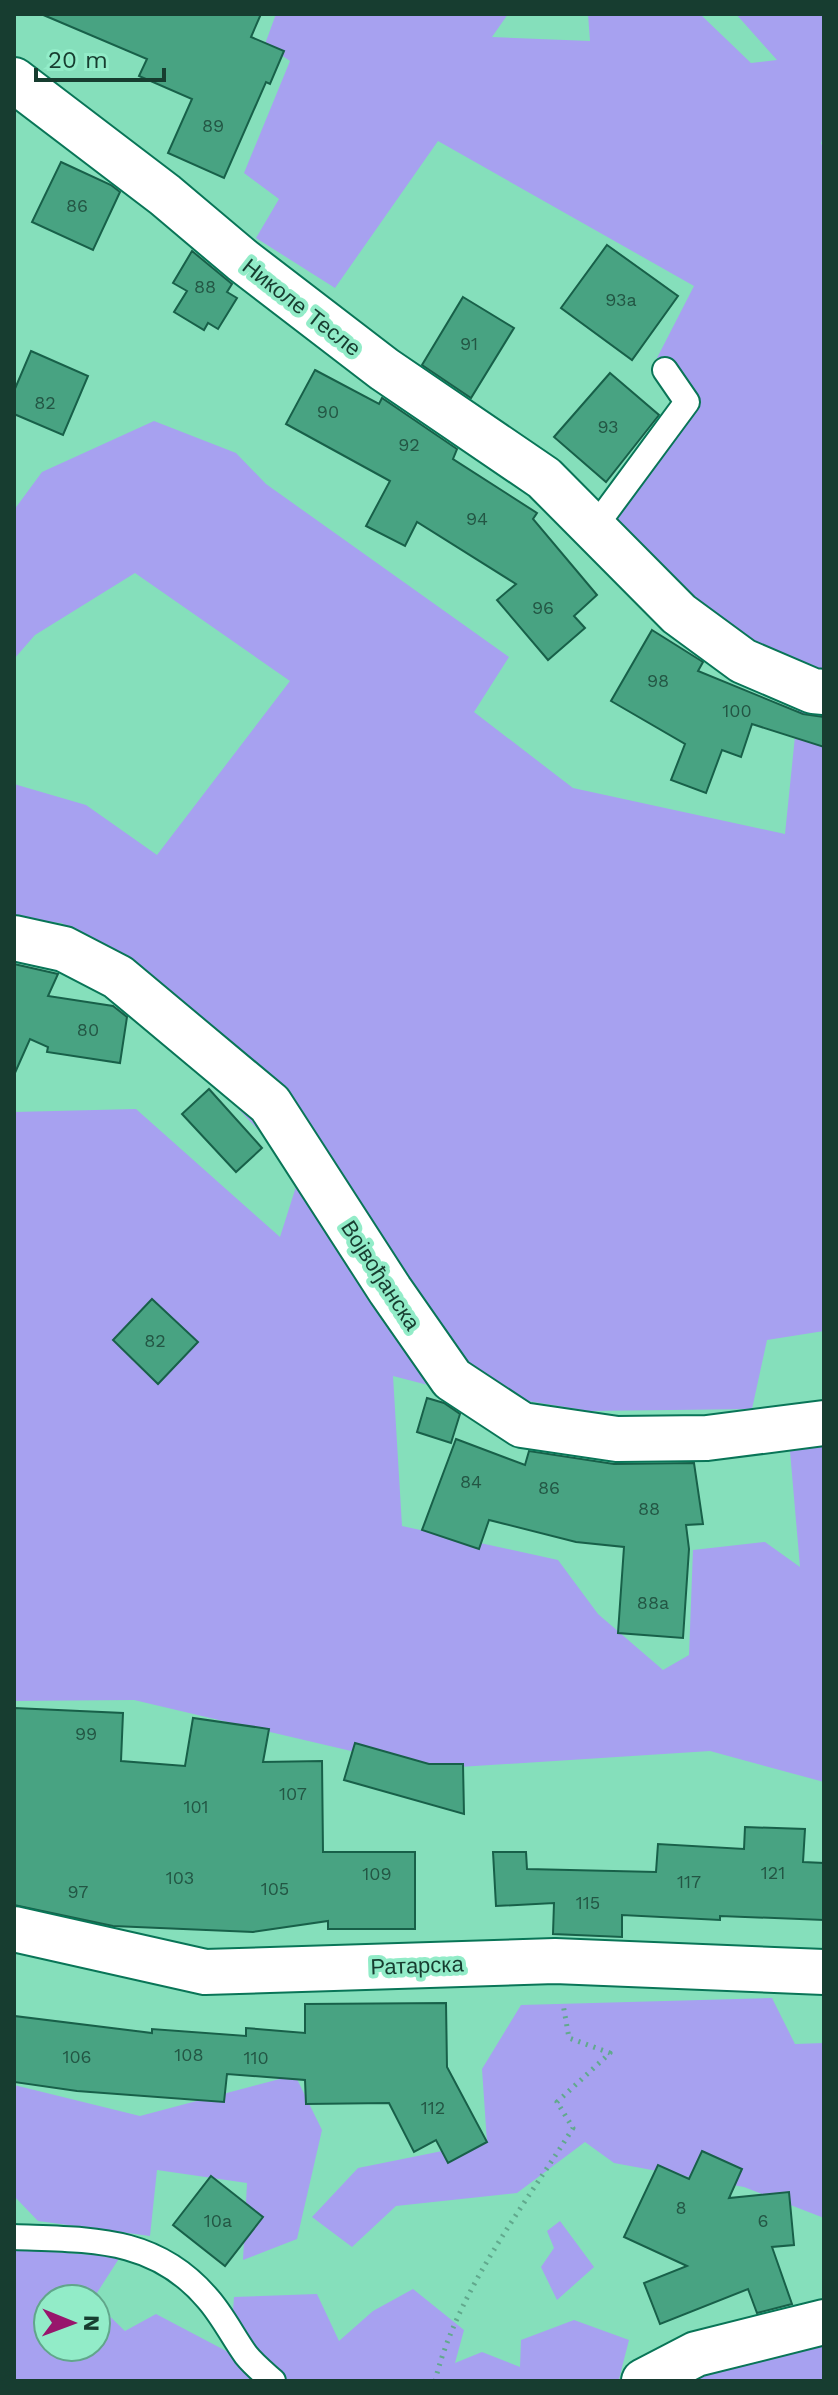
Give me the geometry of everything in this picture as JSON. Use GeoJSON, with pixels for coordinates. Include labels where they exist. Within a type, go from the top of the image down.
{"type":"FeatureCollection","features":[{"type":"Feature","properties":{"kind":"street","name":"Николе Тесле"},"geometry":{"type":"LineString","coordinates":[[14,80],[372,360],[544,478],[679,614],[743,661],[813,691],[824,692]]}},
{"type":"Feature","properties":{"kind":"street","name":"Војвођанска"},"geometry":{"type":"LineString","coordinates":[[14,938],[64,949],[118,977],[270,1104],[390,1290],[452,1379],[522,1425],[632,1439],[707,1438],[824,1423]]}},
{"type":"Feature","properties":{"kind":"street","name":"Ратарска"},"geometry":{"type":"LineString","coordinates":[[14,1929],[205,1972],[555,1961],[824,1972]]}},
{"type":"Feature","properties":{"kind":"street"},"geometry":{"type":"LineString","coordinates":[[644,2381],[696,2354],[824,2322]]}},
{"type":"Feature","properties":{"kind":"lane"},"geometry":{"type":"LineString","coordinates":[[594,528],[687,402],[665,370]]}},
{"type":"Feature","properties":{"kind":"lane"},"geometry":{"type":"LineString","coordinates":[[14,2237],[76,2239],[133,2247],[174,2266],[208,2298],[248,2359],[273,2381]]}},
{"type":"Feature","properties":{"kind":"path"},"geometry":{"type":"LineString","coordinates":[[435,2381],[443,2350],[477,2279],[573,2128],[557,2102],[610,2053],[569,2038],[555,1961]]}},
{"type":"Feature","properties":{"kind":"shaded area"},"geometry":{"type":"Polygon","coordinates":[[[276,14],[508,14],[492,37],[590,41],[588,14],[700,14],[751,63],[777,60],[736,14],[824,14],[824,130],[821,144],[824,146],[824,677],[731,635],[599,528],[687,403],[657,358],[694,286],[438,141],[335,288],[256,238],[279,199],[244,173],[290,61],[265,44],[276,14]]]}},
{"type":"Feature","properties":{"kind":"shaded area"},"geometry":{"type":"Polygon","coordinates":[[[154,421],[236,453],[266,484],[509,657],[474,712],[573,788],[785,834],[798,707],[824,713],[824,1331],[767,1340],[752,1409],[589,1411],[424,1384],[393,1376],[402,1526],[558,1560],[598,1614],[663,1670],[689,1655],[693,1550],[765,1542],[800,1567],[790,1451],[824,1445],[824,1782],[710,1751],[428,1769],[134,1700],[14,1701],[14,1112],[136,1109],[280,1237],[300,1174],[62,923],[14,920],[14,784],[86,805],[157,855],[290,681],[135,573],[35,635],[14,659],[14,510],[42,472],[154,421]]]}},
{"type":"Feature","properties":{"kind":"shaded area"},"geometry":{"type":"Polygon","coordinates":[[[772,1998],[795,2044],[824,2043],[824,2218],[744,2187],[614,2163],[585,2142],[517,2193],[396,2206],[352,2247],[312,2217],[358,2168],[487,2142],[482,2069],[521,2005],[772,1998]]]}},
{"type":"Feature","properties":{"kind":"shaded area"},"geometry":{"type":"Polygon","coordinates":[[[295,2075],[322,2130],[297,2239],[243,2260],[247,2183],[157,2170],[150,2236],[38,2221],[14,2196],[14,2085],[140,2116],[295,2075]]]}},
{"type":"Feature","properties":{"kind":"shaded area"},"geometry":{"type":"Polygon","coordinates":[[[560,2221],[594,2267],[557,2300],[541,2267],[554,2248],[547,2231],[560,2221]]]}},
{"type":"Feature","properties":{"kind":"shaded area"},"geometry":{"type":"Polygon","coordinates":[[[14,2249],[120,2257],[103,2283],[32,2283],[32,2363],[112,2363],[112,2318],[125,2331],[156,2314],[230,2353],[234,2297],[317,2294],[339,2341],[373,2311],[413,2289],[464,2330],[455,2363],[482,2352],[520,2367],[521,2340],[574,2320],[629,2340],[619,2379],[615,2381],[14,2381],[14,2249]]]}},
{"type":"Feature","properties":{"kind":"shaded area"},"geometry":{"type":"Polygon","coordinates":[[[824,2337],[824,2381],[676,2381],[824,2337]]]}},
{"type":"Feature","properties":{"kind":"building"},"geometry":{"type":"Polygon","coordinates":[[[41,14],[261,14],[251,37],[284,51],[270,84],[266,82],[224,178],[168,153],[192,99],[139,76],[147,59],[41,14]]]}},
{"type":"Feature","properties":{"kind":"building"},"geometry":{"type":"Polygon","coordinates":[[[61,162],[120,192],[93,250],[32,222],[61,162]]]}},
{"type":"Feature","properties":{"kind":"building"},"geometry":{"type":"Polygon","coordinates":[[[607,245],[678,296],[632,360],[561,308],[607,245]]]}},
{"type":"Feature","properties":{"kind":"building"},"geometry":{"type":"Polygon","coordinates":[[[192,251],[232,284],[227,292],[237,298],[218,329],[208,323],[204,330],[174,312],[187,291],[173,283],[192,251]]]}},
{"type":"Feature","properties":{"kind":"building"},"geometry":{"type":"Polygon","coordinates":[[[463,297],[514,328],[471,398],[422,365],[463,297]]]}},
{"type":"Feature","properties":{"kind":"building"},"geometry":{"type":"Polygon","coordinates":[[[31,351],[88,376],[63,435],[14,414],[14,391],[31,351]]]}},
{"type":"Feature","properties":{"kind":"building"},"geometry":{"type":"Polygon","coordinates":[[[315,370],[379,404],[382,398],[457,449],[453,459],[537,513],[533,519],[597,595],[574,616],[585,628],[548,660],[497,600],[516,584],[417,522],[405,546],[366,526],[390,481],[286,424],[315,370]]]}},
{"type":"Feature","properties":{"kind":"building"},"geometry":{"type":"Polygon","coordinates":[[[610,373],[659,415],[606,482],[554,437],[610,373]]]}},
{"type":"Feature","properties":{"kind":"building"},"geometry":{"type":"Polygon","coordinates":[[[652,630],[703,662],[698,671],[803,714],[824,717],[824,747],[752,724],[741,757],[722,750],[706,793],[671,780],[685,744],[611,701],[652,630]]]}},
{"type":"Feature","properties":{"kind":"building"},"geometry":{"type":"Polygon","coordinates":[[[14,964],[58,974],[48,996],[113,1006],[127,1017],[120,1063],[47,1052],[48,1047],[30,1039],[14,1075],[14,964]]]}},
{"type":"Feature","properties":{"kind":"building"},"geometry":{"type":"Polygon","coordinates":[[[209,1089],[262,1148],[236,1172],[182,1114],[209,1089]]]}},
{"type":"Feature","properties":{"kind":"building"},"geometry":{"type":"Polygon","coordinates":[[[152,1299],[198,1342],[158,1384],[113,1340],[152,1299]]]}},
{"type":"Feature","properties":{"kind":"building"},"geometry":{"type":"Polygon","coordinates":[[[427,1398],[444,1403],[460,1414],[451,1443],[417,1432],[427,1398]]]}},
{"type":"Feature","properties":{"kind":"building"},"geometry":{"type":"Polygon","coordinates":[[[456,1439],[525,1465],[529,1451],[614,1464],[694,1463],[703,1524],[686,1525],[689,1549],[683,1638],[618,1633],[624,1547],[576,1542],[489,1520],[479,1549],[422,1530],[456,1439]]]}},
{"type":"Feature","properties":{"kind":"building"},"geometry":{"type":"Polygon","coordinates":[[[14,1708],[123,1713],[121,1761],[185,1766],[193,1718],[269,1729],[263,1762],[322,1761],[323,1852],[415,1852],[415,1929],[328,1929],[328,1921],[253,1932],[113,1926],[14,1905],[14,1708]]]}},
{"type":"Feature","properties":{"kind":"building"},"geometry":{"type":"Polygon","coordinates":[[[355,1743],[429,1764],[463,1764],[464,1814],[344,1780],[355,1743]]]}},
{"type":"Feature","properties":{"kind":"building"},"geometry":{"type":"Polygon","coordinates":[[[745,1827],[805,1829],[803,1862],[824,1863],[824,1920],[720,1916],[720,1920],[622,1915],[622,1937],[553,1934],[554,1903],[496,1906],[493,1852],[526,1852],[527,1869],[656,1872],[658,1844],[744,1849],[745,1827]]]}},
{"type":"Feature","properties":{"kind":"building"},"geometry":{"type":"Polygon","coordinates":[[[446,2003],[447,2067],[487,2142],[448,2163],[436,2140],[414,2152],[389,2103],[306,2104],[305,2080],[227,2074],[224,2102],[77,2091],[14,2082],[14,2016],[152,2033],[152,2029],[246,2036],[246,2028],[305,2033],[305,2004],[446,2003]]]}},
{"type":"Feature","properties":{"kind":"building"},"geometry":{"type":"Polygon","coordinates":[[[702,2151],[742,2169],[729,2198],[789,2192],[794,2245],[772,2247],[792,2304],[757,2313],[748,2289],[660,2324],[644,2283],[687,2266],[624,2237],[658,2165],[689,2179],[702,2151]]]}},
{"type":"Feature","properties":{"kind":"building"},"geometry":{"type":"Polygon","coordinates":[[[211,2176],[263,2217],[225,2266],[173,2225],[211,2176]]]}}]}
